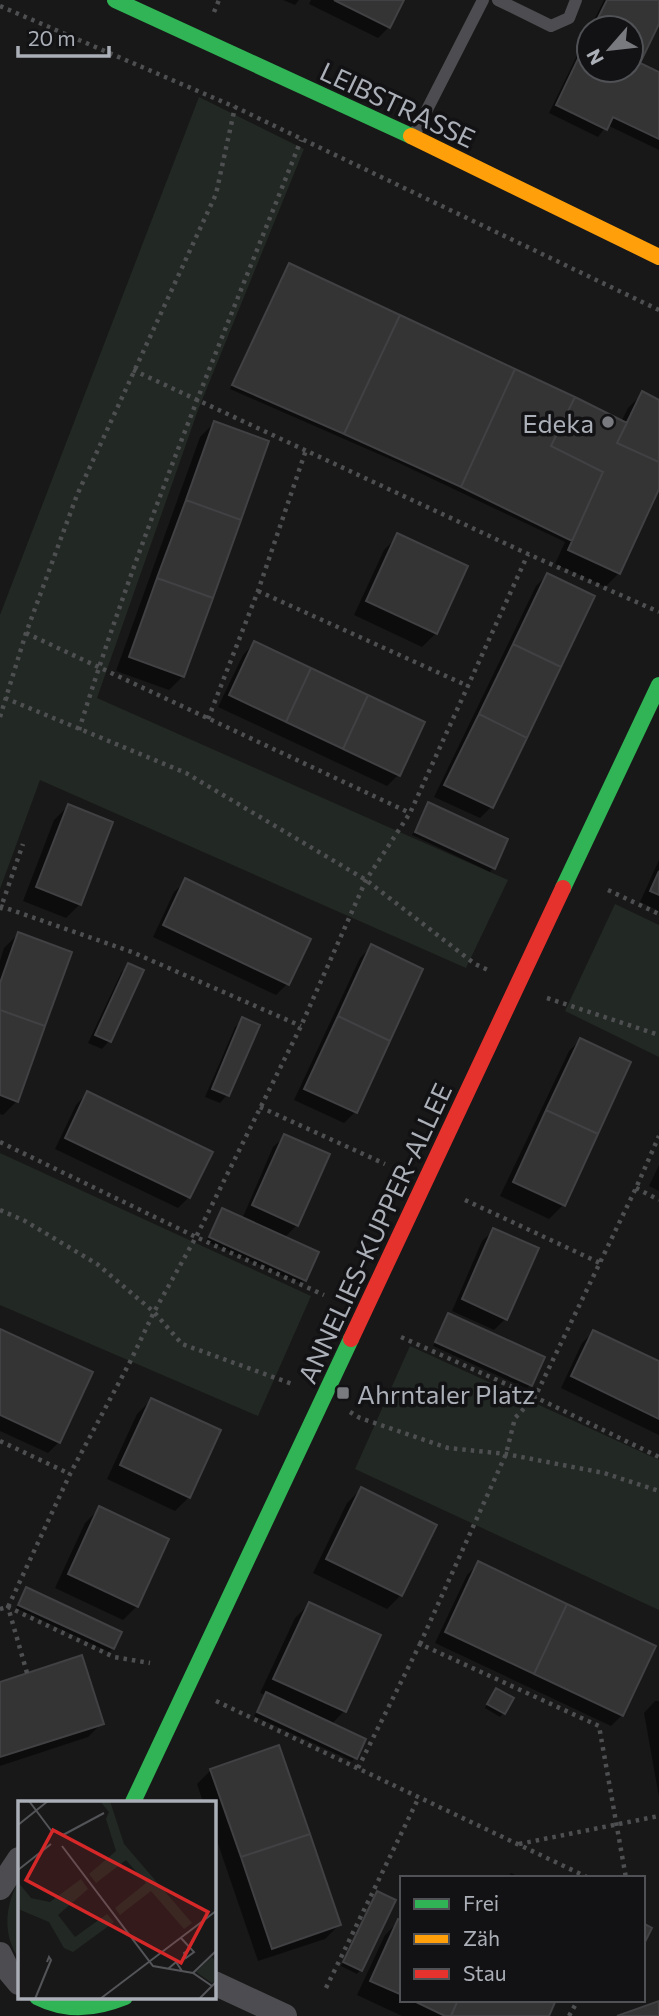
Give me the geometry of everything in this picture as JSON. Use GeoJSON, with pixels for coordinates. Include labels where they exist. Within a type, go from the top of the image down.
{"type":"FeatureCollection","features":[{"type":"Feature","properties":{"kind":"street","name":"LEIBSTRASSE"},"geometry":{"type":"LineString","coordinates":[[115,0],[412,137],[659,257]]}},
{"type":"Feature","properties":{"kind":"street","name":"ANNELIES-KUPPER-ALLEE"},"geometry":{"type":"LineString","coordinates":[[133,1801],[659,685]]}},
{"type":"Feature","properties":{"kind":"street"},"geometry":{"type":"LineString","coordinates":[[1,1883],[18,1860]]}},
{"type":"Feature","properties":{"kind":"street"},"geometry":{"type":"LineString","coordinates":[[0,1954],[18,1982]]}},
{"type":"Feature","properties":{"kind":"street"},"geometry":{"type":"LineString","coordinates":[[215,1983],[285,2016]]}},
{"type":"Feature","properties":{"kind":"street"},"geometry":{"type":"LineString","coordinates":[[37,2004],[84,2009],[107,2005],[123,1998]]}},
{"type":"Feature","properties":{"kind":"lane"},"geometry":{"type":"LineString","coordinates":[[412,137],[484,0]]}},
{"type":"Feature","properties":{"kind":"lane"},"geometry":{"type":"LineString","coordinates":[[498,0],[551,26],[569,18],[576,0]]}},
{"type":"Feature","properties":{"kind":"path"},"geometry":{"type":"LineString","coordinates":[[213,13],[219,0]]}},
{"type":"Feature","properties":{"kind":"path"},"geometry":{"type":"LineString","coordinates":[[0,6],[235,107],[659,310]]}},
{"type":"Feature","properties":{"kind":"path"},"geometry":{"type":"LineString","coordinates":[[0,717],[26,633],[77,495],[216,194],[235,107]]}},
{"type":"Feature","properties":{"kind":"path"},"geometry":{"type":"LineString","coordinates":[[79,730],[98,667],[197,400],[301,140]]}},
{"type":"Feature","properties":{"kind":"path"},"geometry":{"type":"LineString","coordinates":[[134,370],[528,554],[659,612]]}},
{"type":"Feature","properties":{"kind":"path"},"geometry":{"type":"LineString","coordinates":[[207,719],[258,591],[306,450]]}},
{"type":"Feature","properties":{"kind":"path"},"geometry":{"type":"LineString","coordinates":[[27,1673],[8,1607],[70,1474],[195,1237],[300,1026],[366,880],[410,813],[528,554]]}},
{"type":"Feature","properties":{"kind":"path"},"geometry":{"type":"LineString","coordinates":[[258,591],[468,686]]}},
{"type":"Feature","properties":{"kind":"path"},"geometry":{"type":"LineString","coordinates":[[26,633],[410,813]]}},
{"type":"Feature","properties":{"kind":"path"},"geometry":{"type":"LineString","coordinates":[[5,698],[186,773],[366,880],[475,964],[555,1002],[659,1035]]}},
{"type":"Feature","properties":{"kind":"path"},"geometry":{"type":"LineString","coordinates":[[23,844],[0,907],[132,953],[300,1026]]}},
{"type":"Feature","properties":{"kind":"path"},"geometry":{"type":"LineString","coordinates":[[608,890],[659,914]]}},
{"type":"Feature","properties":{"kind":"path"},"geometry":{"type":"LineString","coordinates":[[260,1107],[385,1164]]}},
{"type":"Feature","properties":{"kind":"path"},"geometry":{"type":"LineString","coordinates":[[358,1768],[420,1644],[506,1454],[515,1418],[535,1397],[659,1136]]}},
{"type":"Feature","properties":{"kind":"path"},"geometry":{"type":"LineString","coordinates":[[0,1142],[195,1237],[324,1295]]}},
{"type":"Feature","properties":{"kind":"path"},"geometry":{"type":"LineString","coordinates":[[636,1188],[659,1200]]}},
{"type":"Feature","properties":{"kind":"path"},"geometry":{"type":"LineString","coordinates":[[465,1200],[600,1263]]}},
{"type":"Feature","properties":{"kind":"path"},"geometry":{"type":"LineString","coordinates":[[0,1210],[25,1221],[97,1264],[154,1312],[182,1343],[284,1380],[360,1418],[448,1448],[506,1454],[604,1473],[659,1491]]}},
{"type":"Feature","properties":{"kind":"path"},"geometry":{"type":"LineString","coordinates":[[401,1337],[535,1397],[659,1457]]}},
{"type":"Feature","properties":{"kind":"path"},"geometry":{"type":"LineString","coordinates":[[0,1441],[70,1474]]}},
{"type":"Feature","properties":{"kind":"path"},"geometry":{"type":"LineString","coordinates":[[0,1609],[8,1607],[114,1657],[150,1663]]}},
{"type":"Feature","properties":{"kind":"path"},"geometry":{"type":"LineString","coordinates":[[420,1644],[599,1726],[626,1876]]}},
{"type":"Feature","properties":{"kind":"path"},"geometry":{"type":"LineString","coordinates":[[234,1709],[585,1876]]}},
{"type":"Feature","properties":{"kind":"path"},"geometry":{"type":"LineString","coordinates":[[326,1988],[419,1797]]}},
{"type":"Feature","properties":{"kind":"path"},"geometry":{"type":"LineString","coordinates":[[518,1844],[659,1816]]}},
{"type":"Feature","properties":{"kind":"shaded area"},"geometry":{"type":"Polygon","coordinates":[[[199,97],[304,149],[198,410],[97,698],[508,880],[466,968],[40,780],[0,889],[0,615],[199,97]]]}},
{"type":"Feature","properties":{"kind":"shaded area"},"geometry":{"type":"Polygon","coordinates":[[[615,904],[659,925],[659,1057],[565,1011],[615,904]]]}},
{"type":"Feature","properties":{"kind":"shaded area"},"geometry":{"type":"Polygon","coordinates":[[[0,1153],[311,1296],[258,1416],[0,1305],[0,1153]]]}},
{"type":"Feature","properties":{"kind":"shaded area"},"geometry":{"type":"Polygon","coordinates":[[[410,1346],[659,1460],[659,1610],[355,1469],[410,1346]]]}},
{"type":"Feature","properties":{"kind":"shaded area"},"geometry":{"type":"Polygon","coordinates":[[[18,1882],[18,1957],[10,1940],[7,1920],[18,1882]]]}},
{"type":"Feature","properties":{"kind":"building"},"geometry":{"type":"Polygon","coordinates":[[[334,0],[404,0],[390,28],[334,0]]]}},
{"type":"Feature","properties":{"kind":"building"},"geometry":{"type":"Polygon","coordinates":[[[607,0],[659,0],[659,24],[645,53],[645,14],[600,14],[607,0]]]}},
{"type":"Feature","properties":{"kind":"building"},"geometry":{"type":"Polygon","coordinates":[[[575,65],[575,84],[645,84],[645,65],[659,72],[659,139],[613,117],[607,130],[556,105],[575,65]]]}},
{"type":"Feature","properties":{"kind":"building"},"geometry":{"type":"Polygon","coordinates":[[[289,263],[400,315],[344,434],[232,385],[289,263]]]}},
{"type":"Feature","properties":{"kind":"building"},"geometry":{"type":"Polygon","coordinates":[[[400,315],[515,369],[461,487],[344,434],[400,315]]]}},
{"type":"Feature","properties":{"kind":"building"},"geometry":{"type":"Polygon","coordinates":[[[515,369],[575,397],[551,446],[603,472],[572,541],[461,487],[515,369]]]}},
{"type":"Feature","properties":{"kind":"building"},"geometry":{"type":"Polygon","coordinates":[[[642,391],[659,400],[659,462],[617,443],[642,391]]]}},
{"type":"Feature","properties":{"kind":"building"},"geometry":{"type":"Polygon","coordinates":[[[575,397],[627,423],[617,443],[659,462],[659,489],[620,574],[568,550],[603,472],[551,446],[575,397]]]}},
{"type":"Feature","properties":{"kind":"building"},"geometry":{"type":"Polygon","coordinates":[[[214,421],[269,441],[241,520],[186,500],[214,421]]]}},
{"type":"Feature","properties":{"kind":"building"},"geometry":{"type":"Polygon","coordinates":[[[186,500],[241,520],[213,598],[157,578],[186,500]]]}},
{"type":"Feature","properties":{"kind":"building"},"geometry":{"type":"Polygon","coordinates":[[[397,533],[468,566],[437,634],[366,601],[397,533]]]}},
{"type":"Feature","properties":{"kind":"building"},"geometry":{"type":"Polygon","coordinates":[[[547,573],[595,596],[561,667],[513,644],[547,573]]]}},
{"type":"Feature","properties":{"kind":"building"},"geometry":{"type":"Polygon","coordinates":[[[157,578],[213,598],[184,677],[129,657],[157,578]]]}},
{"type":"Feature","properties":{"kind":"building"},"geometry":{"type":"Polygon","coordinates":[[[254,641],[311,668],[286,722],[229,695],[254,641]]]}},
{"type":"Feature","properties":{"kind":"building"},"geometry":{"type":"Polygon","coordinates":[[[513,644],[561,667],[527,738],[479,714],[513,644]]]}},
{"type":"Feature","properties":{"kind":"building"},"geometry":{"type":"Polygon","coordinates":[[[311,668],[368,695],[343,749],[286,722],[311,668]]]}},
{"type":"Feature","properties":{"kind":"building"},"geometry":{"type":"Polygon","coordinates":[[[368,695],[425,722],[400,776],[343,749],[368,695]]]}},
{"type":"Feature","properties":{"kind":"building"},"geometry":{"type":"Polygon","coordinates":[[[479,714],[527,738],[493,808],[444,785],[479,714]]]}},
{"type":"Feature","properties":{"kind":"building"},"geometry":{"type":"Polygon","coordinates":[[[428,802],[508,839],[495,869],[415,832],[428,802]]]}},
{"type":"Feature","properties":{"kind":"building"},"geometry":{"type":"Polygon","coordinates":[[[68,804],[113,822],[81,905],[36,887],[68,804]]]}},
{"type":"Feature","properties":{"kind":"building"},"geometry":{"type":"Polygon","coordinates":[[[659,871],[659,895],[650,891],[659,871]]]}},
{"type":"Feature","properties":{"kind":"building"},"geometry":{"type":"Polygon","coordinates":[[[185,878],[311,939],[289,985],[163,925],[185,878]]]}},
{"type":"Feature","properties":{"kind":"building"},"geometry":{"type":"Polygon","coordinates":[[[18,932],[72,952],[45,1026],[0,1010],[0,983],[18,932]]]}},
{"type":"Feature","properties":{"kind":"building"},"geometry":{"type":"Polygon","coordinates":[[[371,944],[423,969],[390,1041],[338,1016],[371,944]]]}},
{"type":"Feature","properties":{"kind":"building"},"geometry":{"type":"Polygon","coordinates":[[[128,963],[144,970],[111,1042],[95,1035],[128,963]]]}},
{"type":"Feature","properties":{"kind":"building"},"geometry":{"type":"Polygon","coordinates":[[[0,1010],[45,1026],[18,1102],[0,1095],[0,1010]]]}},
{"type":"Feature","properties":{"kind":"building"},"geometry":{"type":"Polygon","coordinates":[[[338,1016],[390,1041],[357,1113],[304,1089],[338,1016]]]}},
{"type":"Feature","properties":{"kind":"building"},"geometry":{"type":"Polygon","coordinates":[[[242,1017],[260,1025],[229,1096],[212,1089],[242,1017]]]}},
{"type":"Feature","properties":{"kind":"building"},"geometry":{"type":"Polygon","coordinates":[[[580,1038],[631,1062],[598,1134],[546,1110],[580,1038]]]}},
{"type":"Feature","properties":{"kind":"building"},"geometry":{"type":"Polygon","coordinates":[[[87,1091],[213,1152],[190,1198],[65,1138],[87,1091]]]}},
{"type":"Feature","properties":{"kind":"building"},"geometry":{"type":"Polygon","coordinates":[[[546,1110],[598,1134],[565,1206],[513,1182],[546,1110]]]}},
{"type":"Feature","properties":{"kind":"building"},"geometry":{"type":"Polygon","coordinates":[[[284,1134],[330,1154],[298,1226],[252,1205],[284,1134]]]}},
{"type":"Feature","properties":{"kind":"building"},"geometry":{"type":"Polygon","coordinates":[[[222,1208],[319,1252],[306,1281],[209,1237],[222,1208]]]}},
{"type":"Feature","properties":{"kind":"building"},"geometry":{"type":"Polygon","coordinates":[[[493,1228],[539,1248],[507,1320],[462,1299],[493,1228]]]}},
{"type":"Feature","properties":{"kind":"building"},"geometry":{"type":"Polygon","coordinates":[[[448,1313],[545,1357],[532,1386],[435,1342],[448,1313]]]}},
{"type":"Feature","properties":{"kind":"building"},"geometry":{"type":"Polygon","coordinates":[[[0,1329],[93,1372],[60,1443],[0,1415],[0,1329]]]}},
{"type":"Feature","properties":{"kind":"building"},"geometry":{"type":"Polygon","coordinates":[[[593,1330],[659,1361],[659,1419],[571,1376],[593,1330]]]}},
{"type":"Feature","properties":{"kind":"building"},"geometry":{"type":"Polygon","coordinates":[[[151,1398],[221,1430],[190,1498],[120,1465],[151,1398]]]}},
{"type":"Feature","properties":{"kind":"building"},"geometry":{"type":"Polygon","coordinates":[[[361,1487],[437,1525],[402,1596],[326,1559],[361,1487]]]}},
{"type":"Feature","properties":{"kind":"building"},"geometry":{"type":"Polygon","coordinates":[[[99,1506],[169,1539],[138,1607],[68,1574],[99,1506]]]}},
{"type":"Feature","properties":{"kind":"building"},"geometry":{"type":"Polygon","coordinates":[[[478,1561],[567,1604],[534,1674],[445,1632],[478,1561]]]}},
{"type":"Feature","properties":{"kind":"building"},"geometry":{"type":"Polygon","coordinates":[[[26,1587],[122,1632],[114,1649],[18,1605],[26,1587]]]}},
{"type":"Feature","properties":{"kind":"building"},"geometry":{"type":"Polygon","coordinates":[[[309,1602],[381,1635],[346,1712],[273,1679],[309,1602]]]}},
{"type":"Feature","properties":{"kind":"building"},"geometry":{"type":"Polygon","coordinates":[[[567,1604],[656,1646],[623,1716],[534,1674],[567,1604]]]}},
{"type":"Feature","properties":{"kind":"building"},"geometry":{"type":"Polygon","coordinates":[[[82,1655],[104,1724],[0,1757],[0,1682],[82,1655]]]}},
{"type":"Feature","properties":{"kind":"building"},"geometry":{"type":"Polygon","coordinates":[[[496,1688],[514,1698],[505,1714],[487,1704],[496,1688]]]}},
{"type":"Feature","properties":{"kind":"building"},"geometry":{"type":"Polygon","coordinates":[[[266,1692],[366,1739],[357,1759],[257,1712],[266,1692]]]}},
{"type":"Feature","properties":{"kind":"building"},"geometry":{"type":"Polygon","coordinates":[[[279,1745],[310,1834],[241,1857],[210,1769],[279,1745]]]}},
{"type":"Feature","properties":{"kind":"building"},"geometry":{"type":"Polygon","coordinates":[[[310,1834],[341,1925],[272,1949],[241,1857],[310,1834]]]}},
{"type":"Feature","properties":{"kind":"building"},"geometry":{"type":"Polygon","coordinates":[[[377,1891],[396,1900],[362,1971],[343,1962],[377,1891]]]}},
{"type":"Feature","properties":{"kind":"building"},"geometry":{"type":"Polygon","coordinates":[[[398,1919],[400,1994],[370,1981],[398,1919]]]}},
{"type":"Feature","properties":{"kind":"building"},"geometry":{"type":"Polygon","coordinates":[[[645,1924],[652,1928],[645,1942],[645,1924]]]}},
{"type":"Feature","properties":{"kind":"building"},"geometry":{"type":"Polygon","coordinates":[[[659,2001],[659,2016],[617,2016],[659,2001]]]}},
{"type":"Feature","properties":{"kind":"building"},"geometry":{"type":"Polygon","coordinates":[[[416,2002],[457,2002],[451,2016],[445,2016],[416,2002]]]}},
{"type":"Feature","properties":{"kind":"building"},"geometry":{"type":"Polygon","coordinates":[[[457,2002],[555,2002],[549,2016],[451,2016],[457,2002]]]}},
{"type":"Feature","properties":{"kind":"traffic: fast"},"geometry":{"type":"LineString","coordinates":[[115,0],[411,136]]}},
{"type":"Feature","properties":{"kind":"traffic: fast"},"geometry":{"type":"LineString","coordinates":[[563,888],[659,685]]}},
{"type":"Feature","properties":{"kind":"traffic: fast"},"geometry":{"type":"LineString","coordinates":[[133,1801],[351,1339]]}},
{"type":"Feature","properties":{"kind":"traffic: fast"},"geometry":{"type":"LineString","coordinates":[[39,1998],[70,2007],[92,2006],[122,1998]]}},
{"type":"Feature","properties":{"kind":"traffic: slow"},"geometry":{"type":"LineString","coordinates":[[411,136],[659,257]]}},
{"type":"Feature","properties":{"kind":"traffic: jam"},"geometry":{"type":"LineString","coordinates":[[351,1339],[563,888]]}},
{"type":"Feature","properties":{"kind":"place","name":"Edeka"},"geometry":{"type":"Point","coordinates":[608,422]}},
{"type":"Feature","properties":{"kind":"place","name":"Ahrntaler Platz"},"geometry":{"type":"Point","coordinates":[343,1393]}}]}
